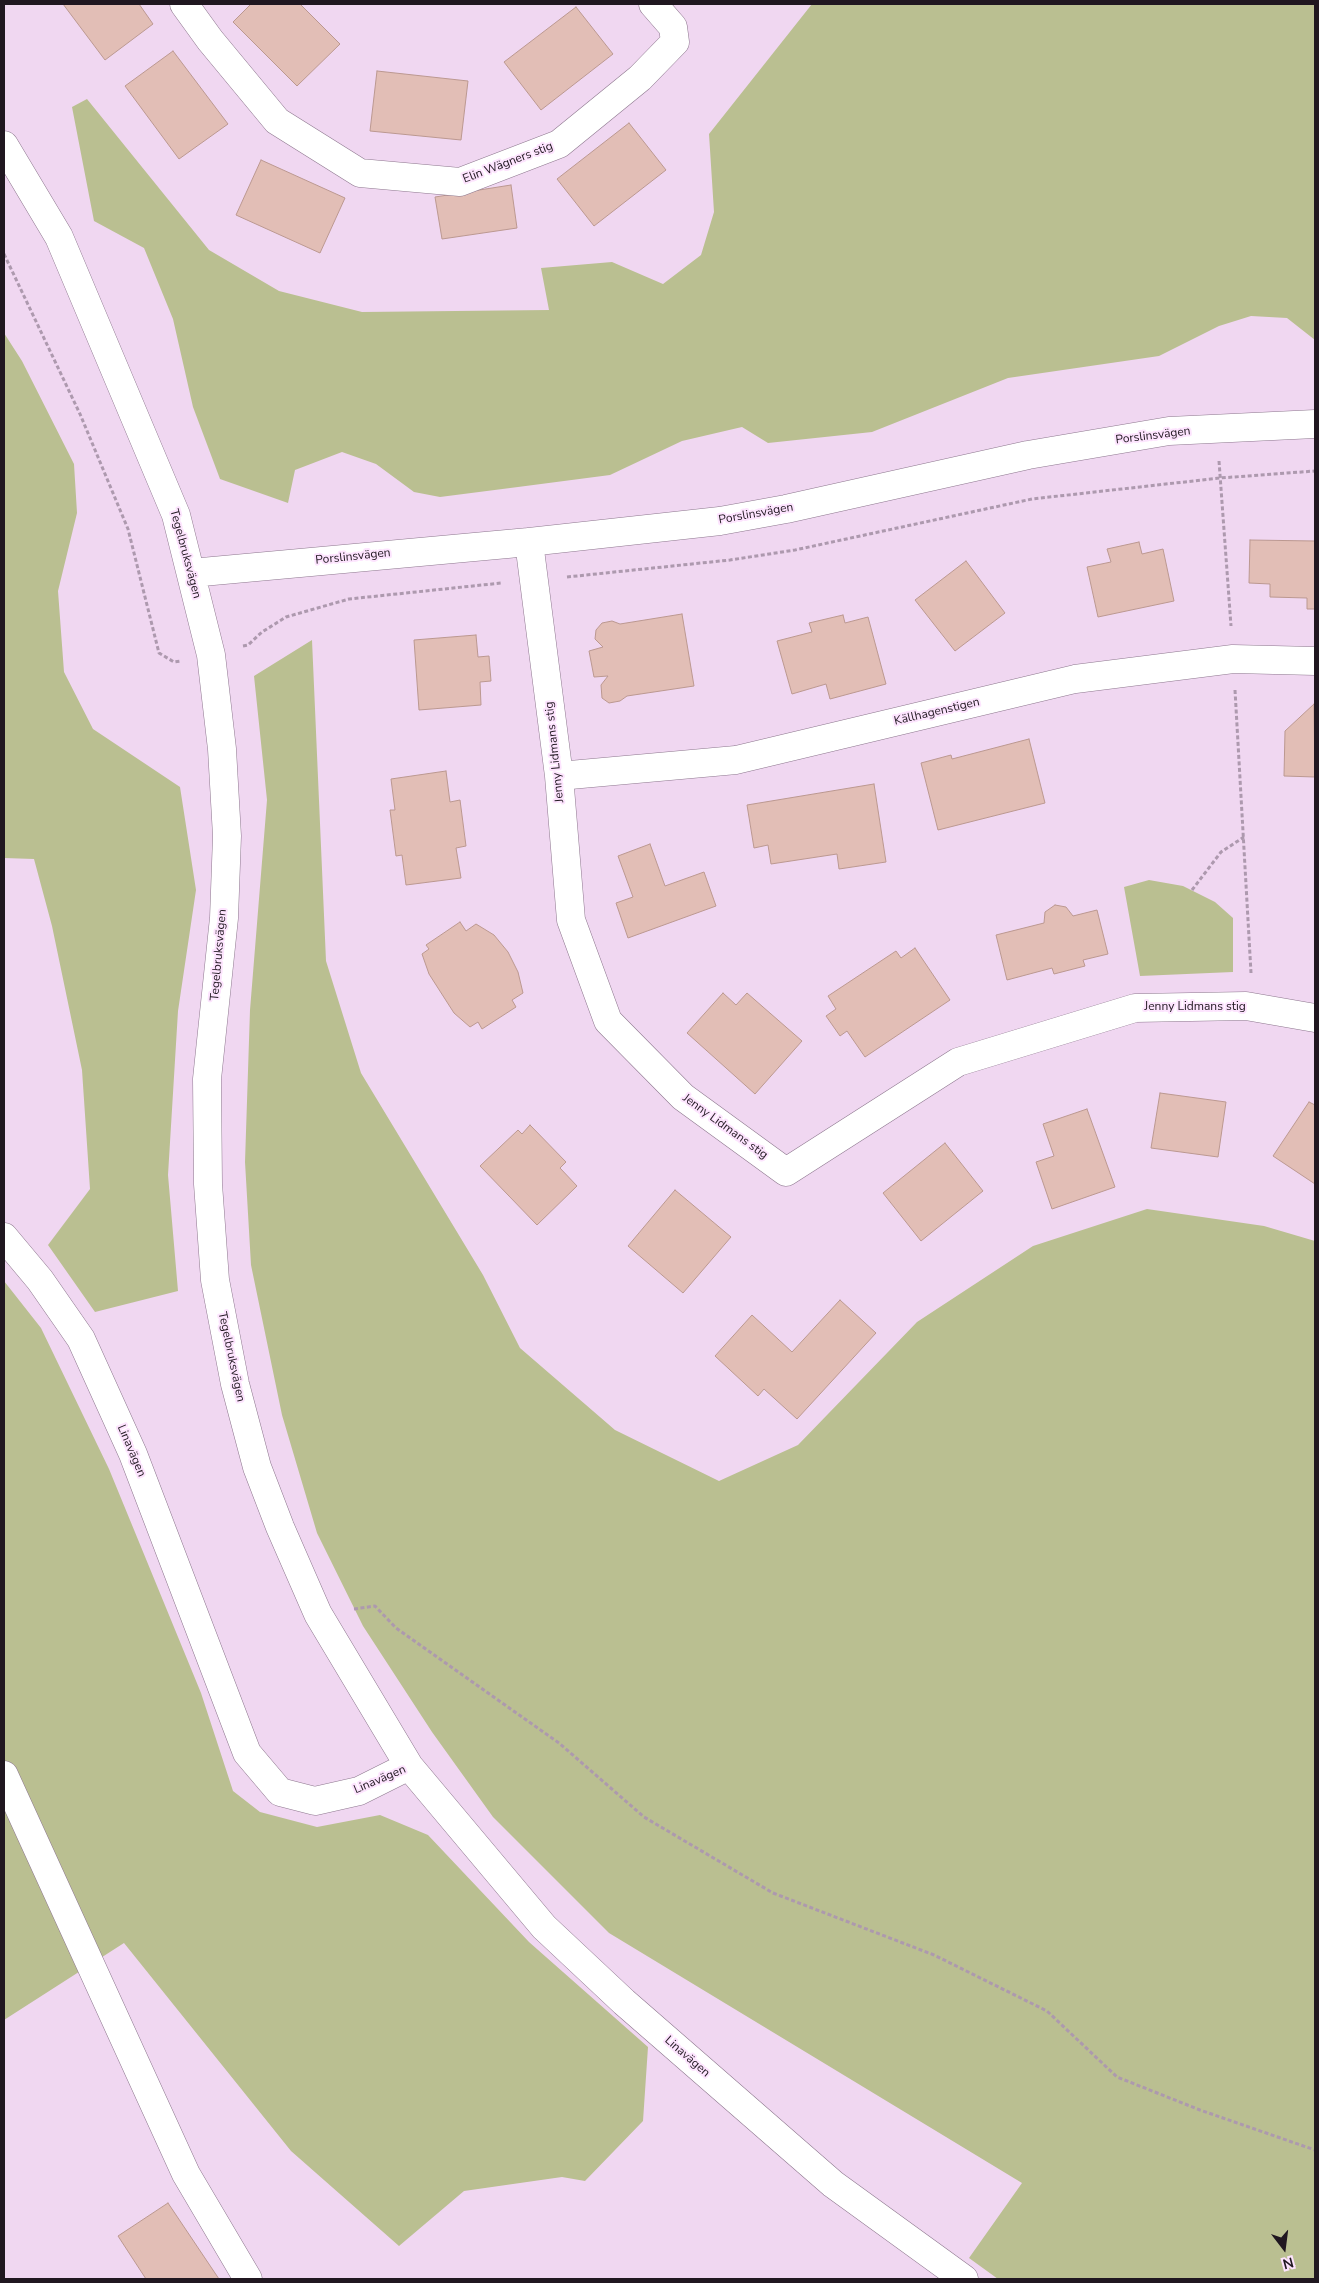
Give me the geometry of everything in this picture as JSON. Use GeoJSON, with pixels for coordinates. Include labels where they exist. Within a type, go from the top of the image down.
{"type":"FeatureCollection","features":[{"type":"Feature","properties":{"kind":"street","name":"Elin Wägners stig"},"geometry":{"type":"LineString","coordinates":[[184,4],[210,40],[277,121],[360,173],[460,182],[559,144],[640,78],[674,42],[673,27],[654,4]]}},
{"type":"Feature","properties":{"kind":"street","name":"Tegelbruksvägen"},"geometry":{"type":"LineString","coordinates":[[4,145],[59,237],[176,515],[211,655],[222,749],[226,836],[224,918],[207,1079],[208,1184],[215,1280],[235,1384],[257,1467],[318,1614],[409,1766]]}},
{"type":"Feature","properties":{"kind":"street","name":"Porslinsvägen"},"geometry":{"type":"LineString","coordinates":[[190,573],[529,542],[720,521],[1028,455],[1169,431],[1315,424]]}},
{"type":"Feature","properties":{"kind":"street","name":"Jenny Lidmans stig"},"geometry":{"type":"LineString","coordinates":[[529,542],[559,776],[571,920],[608,1021],[683,1097],[786,1172],[958,1062],[1135,1008],[1246,1006],[1315,1018]]}},
{"type":"Feature","properties":{"kind":"street","name":"Källhagenstigen"},"geometry":{"type":"LineString","coordinates":[[559,776],[736,760],[1075,679],[1233,659],[1315,661]]}},
{"type":"Feature","properties":{"kind":"street","name":"Linavägen"},"geometry":{"type":"LineString","coordinates":[[4,1237],[40,1280],[81,1339],[133,1454],[247,1753],[280,1792],[315,1801],[359,1791],[409,1766],[544,1927],[604,1983],[833,2184],[936,2271],[964,2279]]}},
{"type":"Feature","properties":{"kind":"street"},"geometry":{"type":"LineString","coordinates":[[4,1775],[186,2174],[248,2279]]}},
{"type":"Feature","properties":{"kind":"path"},"geometry":{"type":"LineString","coordinates":[[4,254],[80,414],[128,530],[159,653],[174,662],[211,655]]}},
{"type":"Feature","properties":{"kind":"path"},"geometry":{"type":"LineString","coordinates":[[1220,478],[1252,967],[1246,1006]]}},
{"type":"Feature","properties":{"kind":"path"},"geometry":{"type":"LineString","coordinates":[[1192,890],[1220,852],[1244,837]]}},
{"type":"Feature","properties":{"kind":"path"},"geometry":{"type":"LineString","coordinates":[[318,1614],[375,1606],[396,1628],[559,1743],[644,1817],[773,1893],[934,1955],[1047,2012],[1117,2077],[1200,2110],[1315,2150]]}},
{"type":"Feature","properties":{"kind":"green space"},"geometry":{"type":"Polygon","coordinates":[[[812,4],[1315,4],[1315,340],[1287,318],[1251,316],[1219,326],[1159,356],[1008,378],[872,432],[768,443],[742,427],[682,441],[610,475],[440,497],[414,492],[376,464],[342,452],[295,470],[288,503],[220,479],[193,407],[173,319],[144,248],[94,221],[72,107],[87,99],[209,250],[279,291],[362,312],[549,310],[541,268],[612,262],[663,284],[701,255],[714,212],[709,134],[812,4]]]}},
{"type":"Feature","properties":{"kind":"green space"},"geometry":{"type":"Polygon","coordinates":[[[4,333],[22,361],[74,464],[77,513],[58,591],[64,672],[93,729],[180,787],[196,890],[178,1011],[168,1175],[178,1291],[95,1312],[48,1245],[90,1189],[82,1070],[52,926],[34,859],[4,858],[4,333]]]}},
{"type":"Feature","properties":{"kind":"green space"},"geometry":{"type":"Polygon","coordinates":[[[312,640],[326,961],[361,1073],[483,1275],[520,1348],[615,1430],[719,1481],[798,1445],[917,1322],[1033,1246],[1147,1209],[1264,1226],[1315,1241],[1315,2279],[998,2279],[969,2258],[1022,2183],[609,1933],[493,1817],[432,1732],[363,1626],[317,1533],[282,1415],[251,1265],[245,1162],[250,1010],[267,800],[254,676],[312,640]]]}},
{"type":"Feature","properties":{"kind":"green space"},"geometry":{"type":"Polygon","coordinates":[[[1149,880],[1183,886],[1215,902],[1233,918],[1233,972],[1140,976],[1124,887],[1149,880]]]}},
{"type":"Feature","properties":{"kind":"green space"},"geometry":{"type":"Polygon","coordinates":[[[4,1281],[41,1328],[109,1469],[201,1693],[233,1791],[260,1812],[317,1827],[380,1815],[428,1835],[529,1942],[648,2047],[643,2121],[585,2181],[562,2177],[464,2191],[399,2246],[291,2151],[124,1943],[4,2020],[4,1281]]]}},
{"type":"Feature","properties":{"kind":"building"},"geometry":{"type":"Polygon","coordinates":[[[63,4],[139,4],[153,24],[105,60],[63,4]]]}},
{"type":"Feature","properties":{"kind":"building"},"geometry":{"type":"Polygon","coordinates":[[[251,4],[300,4],[340,44],[297,86],[233,22],[251,4]]]}},
{"type":"Feature","properties":{"kind":"building"},"geometry":{"type":"Polygon","coordinates":[[[576,7],[613,54],[541,110],[504,62],[576,7]]]}},
{"type":"Feature","properties":{"kind":"building"},"geometry":{"type":"Polygon","coordinates":[[[173,51],[228,124],[179,159],[125,86],[173,51]]]}},
{"type":"Feature","properties":{"kind":"building"},"geometry":{"type":"Polygon","coordinates":[[[377,71],[468,81],[461,140],[370,131],[377,71]]]}},
{"type":"Feature","properties":{"kind":"building"},"geometry":{"type":"Polygon","coordinates":[[[629,123],[666,170],[594,226],[557,179],[629,123]]]}},
{"type":"Feature","properties":{"kind":"building"},"geometry":{"type":"Polygon","coordinates":[[[261,160],[345,198],[320,253],[236,215],[261,160]]]}},
{"type":"Feature","properties":{"kind":"building"},"geometry":{"type":"Polygon","coordinates":[[[511,185],[517,228],[442,239],[435,197],[511,185]]]}},
{"type":"Feature","properties":{"kind":"building"},"geometry":{"type":"Polygon","coordinates":[[[1250,540],[1315,541],[1315,609],[1307,609],[1307,598],[1270,597],[1270,584],[1249,583],[1250,540]]]}},
{"type":"Feature","properties":{"kind":"building"},"geometry":{"type":"Polygon","coordinates":[[[1139,542],[1142,554],[1163,549],[1174,601],[1098,617],[1087,567],[1111,562],[1107,549],[1139,542]]]}},
{"type":"Feature","properties":{"kind":"building"},"geometry":{"type":"Polygon","coordinates":[[[966,561],[1005,613],[955,651],[915,600],[966,561]]]}},
{"type":"Feature","properties":{"kind":"building"},"geometry":{"type":"Polygon","coordinates":[[[682,614],[694,686],[627,696],[620,701],[609,703],[602,698],[601,685],[608,676],[594,677],[589,651],[603,647],[595,639],[596,630],[602,623],[612,621],[620,624],[682,614]]]}},
{"type":"Feature","properties":{"kind":"building"},"geometry":{"type":"Polygon","coordinates":[[[843,615],[845,623],[868,617],[886,684],[830,699],[826,684],[792,694],[777,641],[812,632],[809,623],[843,615]]]}},
{"type":"Feature","properties":{"kind":"building"},"geometry":{"type":"Polygon","coordinates":[[[476,635],[478,657],[489,656],[491,681],[480,682],[481,705],[419,710],[414,640],[476,635]]]}},
{"type":"Feature","properties":{"kind":"building"},"geometry":{"type":"Polygon","coordinates":[[[1314,704],[1315,777],[1284,776],[1285,731],[1314,704]]]}},
{"type":"Feature","properties":{"kind":"building"},"geometry":{"type":"Polygon","coordinates":[[[1029,739],[1045,803],[938,830],[921,763],[951,755],[952,759],[1029,739]]]}},
{"type":"Feature","properties":{"kind":"building"},"geometry":{"type":"Polygon","coordinates":[[[446,771],[450,802],[460,800],[466,846],[456,848],[461,878],[406,885],[402,855],[396,856],[390,810],[395,810],[391,779],[446,771]]]}},
{"type":"Feature","properties":{"kind":"building"},"geometry":{"type":"Polygon","coordinates":[[[874,784],[886,862],[839,869],[837,854],[771,864],[768,845],[754,848],[747,805],[874,784]]]}},
{"type":"Feature","properties":{"kind":"building"},"geometry":{"type":"Polygon","coordinates":[[[650,844],[665,886],[704,872],[716,906],[628,938],[616,903],[633,897],[618,856],[650,844]]]}},
{"type":"Feature","properties":{"kind":"building"},"geometry":{"type":"Polygon","coordinates":[[[1055,905],[1066,907],[1073,916],[1097,910],[1108,954],[1083,960],[1085,966],[1054,974],[1052,968],[1007,980],[996,935],[1044,923],[1045,912],[1055,905]]]}},
{"type":"Feature","properties":{"kind":"building"},"geometry":{"type":"Polygon","coordinates":[[[460,922],[466,931],[476,924],[494,935],[508,952],[518,972],[523,993],[512,1000],[516,1007],[482,1029],[478,1022],[470,1027],[454,1013],[429,974],[422,954],[429,949],[426,945],[460,922]]]}},
{"type":"Feature","properties":{"kind":"building"},"geometry":{"type":"Polygon","coordinates":[[[915,948],[950,1000],[865,1057],[847,1031],[840,1036],[826,1016],[836,1009],[828,996],[896,951],[901,958],[915,948]]]}},
{"type":"Feature","properties":{"kind":"building"},"geometry":{"type":"Polygon","coordinates":[[[723,993],[736,1005],[747,993],[802,1041],[755,1094],[687,1033],[723,993]]]}},
{"type":"Feature","properties":{"kind":"building"},"geometry":{"type":"Polygon","coordinates":[[[1160,1093],[1226,1102],[1218,1157],[1151,1148],[1160,1093]]]}},
{"type":"Feature","properties":{"kind":"building"},"geometry":{"type":"Polygon","coordinates":[[[1309,1102],[1315,1105],[1315,1184],[1273,1156],[1309,1102]]]}},
{"type":"Feature","properties":{"kind":"building"},"geometry":{"type":"Polygon","coordinates":[[[1087,1109],[1115,1187],[1052,1209],[1036,1162],[1054,1156],[1043,1124],[1087,1109]]]}},
{"type":"Feature","properties":{"kind":"building"},"geometry":{"type":"Polygon","coordinates":[[[530,1125],[566,1162],[560,1168],[577,1186],[537,1225],[480,1166],[518,1130],[522,1134],[530,1125]]]}},
{"type":"Feature","properties":{"kind":"building"},"geometry":{"type":"Polygon","coordinates":[[[945,1143],[983,1191],[921,1241],[883,1193],[945,1143]]]}},
{"type":"Feature","properties":{"kind":"building"},"geometry":{"type":"Polygon","coordinates":[[[675,1190],[731,1237],[683,1293],[628,1246],[675,1190]]]}},
{"type":"Feature","properties":{"kind":"building"},"geometry":{"type":"Polygon","coordinates":[[[840,1300],[876,1333],[797,1419],[764,1389],[758,1396],[715,1356],[752,1315],[792,1352],[840,1300]]]}},
{"type":"Feature","properties":{"kind":"building"},"geometry":{"type":"Polygon","coordinates":[[[168,2203],[219,2279],[146,2279],[118,2236],[168,2203]]]}}]}
